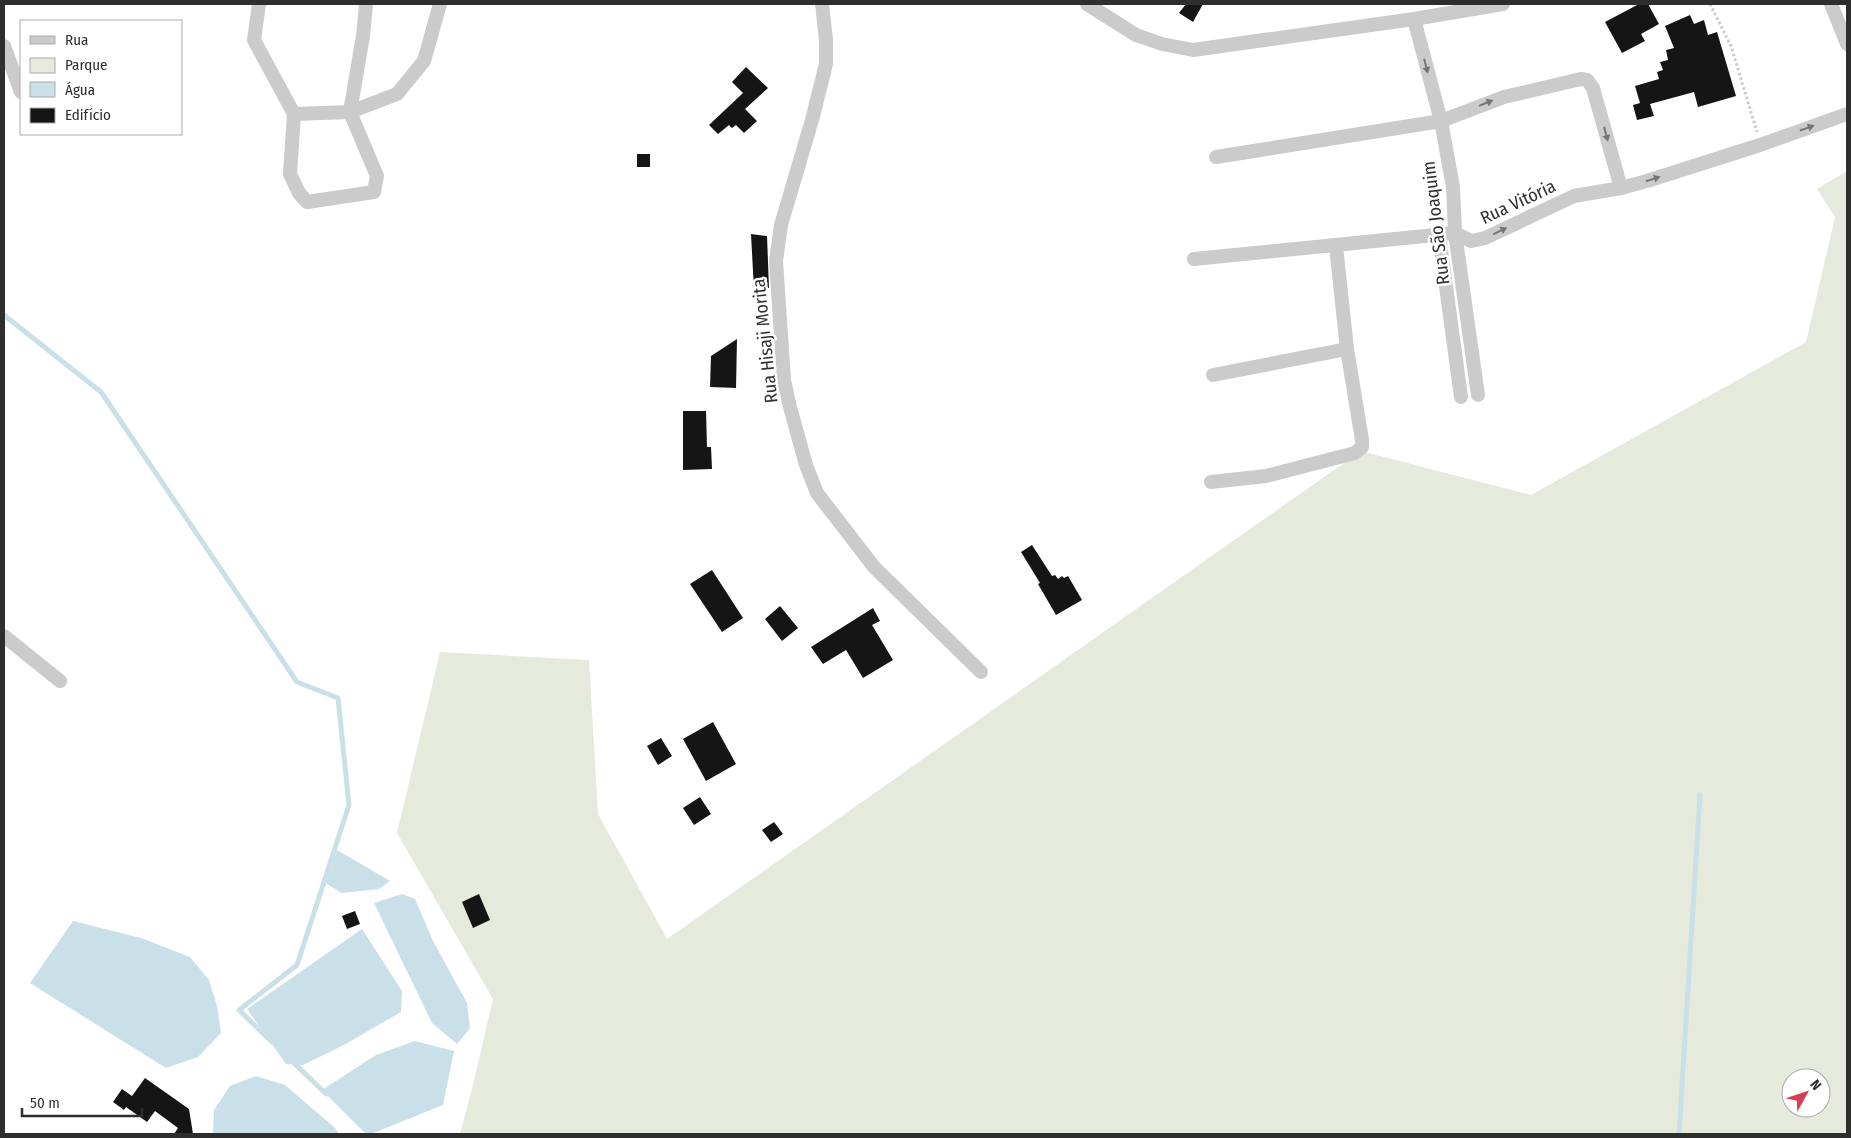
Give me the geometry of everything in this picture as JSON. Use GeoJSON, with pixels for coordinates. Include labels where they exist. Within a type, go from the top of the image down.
{"type":"FeatureCollection","features":[{"type":"Feature","properties":{"kind":"street"},"geometry":{"type":"LineString","coordinates":[[259,4],[254,40],[294,114],[290,174],[299,193],[307,202],[374,192],[377,176],[350,112],[363,36],[366,4]]}},
{"type":"Feature","properties":{"kind":"street"},"geometry":{"type":"LineString","coordinates":[[294,114],[350,112],[397,94],[424,61],[440,4]]}},
{"type":"Feature","properties":{"kind":"street","name":"Rua Hisaji Morita"},"geometry":{"type":"LineString","coordinates":[[822,4],[826,40],[826,64],[812,120],[781,225],[776,261],[784,380],[790,408],[806,465],[817,493],[874,567],[981,672]]}},
{"type":"Feature","properties":{"kind":"street"},"geometry":{"type":"LineString","coordinates":[[1087,4],[1136,35],[1162,44],[1193,50],[1414,19],[1502,4]]}},
{"type":"Feature","properties":{"kind":"street"},"geometry":{"type":"LineString","coordinates":[[1830,4],[1847,44]]}},
{"type":"Feature","properties":{"kind":"street","name":"Rua São Joaquim"},"geometry":{"type":"LineString","coordinates":[[1414,19],[1441,122],[1453,187],[1455,233],[1478,395]]}},
{"type":"Feature","properties":{"kind":"street"},"geometry":{"type":"LineString","coordinates":[[4,46],[20,89]]}},
{"type":"Feature","properties":{"kind":"street"},"geometry":{"type":"LineString","coordinates":[[1216,157],[1441,122],[1504,96],[1581,79],[1587,80],[1594,88],[1621,188]]}},
{"type":"Feature","properties":{"kind":"street","name":"Rua Vitória"},"geometry":{"type":"LineString","coordinates":[[1194,259],[1455,233],[1471,241],[1485,238],[1574,196],[1621,188],[1760,145],[1847,114]]}},
{"type":"Feature","properties":{"kind":"street"},"geometry":{"type":"LineString","coordinates":[[1439,235],[1461,397]]}},
{"type":"Feature","properties":{"kind":"street"},"geometry":{"type":"LineString","coordinates":[[1211,482],[1266,476],[1358,451],[1362,447],[1347,349],[1336,246]]}},
{"type":"Feature","properties":{"kind":"street"},"geometry":{"type":"LineString","coordinates":[[1213,375],[1347,349]]}},
{"type":"Feature","properties":{"kind":"street"},"geometry":{"type":"LineString","coordinates":[[4,636],[60,681]]}},
{"type":"Feature","properties":{"kind":"path"},"geometry":{"type":"LineString","coordinates":[[1710,4],[1731,46],[1760,145]]}},
{"type":"Feature","properties":{"kind":"green space"},"geometry":{"type":"Polygon","coordinates":[[[1847,171],[1847,1134],[460,1134],[493,999],[397,833],[440,652],[589,660],[598,814],[667,939],[1361,451],[1531,495],[1806,342],[1835,217],[1817,189],[1847,171]]]}},
{"type":"Feature","properties":{"kind":"water"},"geometry":{"type":"Polygon","coordinates":[[[337,850],[390,881],[379,889],[341,893],[326,883],[337,850]]]}},
{"type":"Feature","properties":{"kind":"water"},"geometry":{"type":"Polygon","coordinates":[[[402,894],[415,899],[433,941],[467,1003],[470,1028],[457,1044],[432,1023],[374,903],[402,894]]]}},
{"type":"Feature","properties":{"kind":"water"},"geometry":{"type":"Polygon","coordinates":[[[73,921],[141,938],[190,957],[209,980],[217,1006],[221,1033],[198,1057],[166,1068],[30,983],[73,921]]]}},
{"type":"Feature","properties":{"kind":"water"},"geometry":{"type":"Polygon","coordinates":[[[362,929],[402,991],[401,1012],[342,1046],[303,1065],[286,1064],[247,1009],[362,929]]]}},
{"type":"Feature","properties":{"kind":"water"},"geometry":{"type":"Polygon","coordinates":[[[415,1041],[454,1051],[443,1105],[371,1134],[366,1134],[322,1090],[376,1055],[415,1041]]]}},
{"type":"Feature","properties":{"kind":"water"},"geometry":{"type":"Polygon","coordinates":[[[256,1076],[285,1085],[335,1128],[339,1134],[213,1134],[214,1110],[230,1086],[256,1076]]]}},
{"type":"Feature","properties":{"kind":"building"},"geometry":{"type":"Polygon","coordinates":[[[1186,4],[1203,4],[1193,22],[1179,13],[1186,4]]]}},
{"type":"Feature","properties":{"kind":"building"},"geometry":{"type":"Polygon","coordinates":[[[1639,4],[1648,4],[1659,24],[1641,34],[1645,41],[1622,53],[1605,22],[1639,4]]]}},
{"type":"Feature","properties":{"kind":"building"},"geometry":{"type":"Polygon","coordinates":[[[1690,15],[1694,24],[1704,20],[1708,35],[1717,32],[1736,96],[1698,107],[1694,92],[1650,104],[1654,116],[1637,120],[1633,105],[1640,103],[1635,86],[1659,79],[1657,72],[1663,70],[1660,62],[1668,60],[1666,50],[1674,48],[1665,26],[1690,15]]]}},
{"type":"Feature","properties":{"kind":"building"},"geometry":{"type":"Polygon","coordinates":[[[746,67],[768,88],[745,109],[757,121],[744,133],[736,125],[732,128],[729,125],[718,134],[709,125],[743,93],[732,82],[746,67]]]}},
{"type":"Feature","properties":{"kind":"building"},"geometry":{"type":"Polygon","coordinates":[[[637,154],[650,154],[650,167],[637,167],[637,154]]]}},
{"type":"Feature","properties":{"kind":"building"},"geometry":{"type":"Polygon","coordinates":[[[751,234],[767,236],[769,288],[754,290],[751,234]]]}},
{"type":"Feature","properties":{"kind":"building"},"geometry":{"type":"Polygon","coordinates":[[[737,339],[736,388],[710,387],[711,356],[737,339]]]}},
{"type":"Feature","properties":{"kind":"building"},"geometry":{"type":"Polygon","coordinates":[[[683,411],[706,411],[707,447],[711,447],[712,469],[683,470],[683,411]]]}},
{"type":"Feature","properties":{"kind":"building"},"geometry":{"type":"Polygon","coordinates":[[[1032,545],[1052,576],[1055,575],[1058,579],[1062,576],[1064,578],[1068,576],[1082,600],[1056,615],[1038,584],[1040,583],[1021,552],[1032,545]]]}},
{"type":"Feature","properties":{"kind":"building"},"geometry":{"type":"Polygon","coordinates":[[[712,570],[743,618],[722,632],[690,584],[712,570]]]}},
{"type":"Feature","properties":{"kind":"building"},"geometry":{"type":"Polygon","coordinates":[[[780,606],[798,628],[782,641],[765,619],[780,606]]]}},
{"type":"Feature","properties":{"kind":"building"},"geometry":{"type":"Polygon","coordinates":[[[873,608],[880,621],[872,625],[893,660],[863,678],[846,650],[823,664],[811,647],[873,608]]]}},
{"type":"Feature","properties":{"kind":"building"},"geometry":{"type":"Polygon","coordinates":[[[713,722],[736,764],[706,781],[683,739],[713,722]]]}},
{"type":"Feature","properties":{"kind":"building"},"geometry":{"type":"Polygon","coordinates":[[[661,738],[672,756],[658,765],[647,746],[661,738]]]}},
{"type":"Feature","properties":{"kind":"building"},"geometry":{"type":"Polygon","coordinates":[[[700,797],[711,814],[694,825],[683,808],[700,797]]]}},
{"type":"Feature","properties":{"kind":"building"},"geometry":{"type":"Polygon","coordinates":[[[774,822],[783,834],[771,842],[762,830],[774,822]]]}},
{"type":"Feature","properties":{"kind":"building"},"geometry":{"type":"Polygon","coordinates":[[[479,894],[490,920],[473,928],[462,902],[479,894]]]}},
{"type":"Feature","properties":{"kind":"building"},"geometry":{"type":"Polygon","coordinates":[[[355,911],[360,924],[347,929],[342,916],[355,911]]]}},
{"type":"Feature","properties":{"kind":"building"},"geometry":{"type":"Polygon","coordinates":[[[145,1078],[189,1109],[193,1134],[174,1134],[178,1128],[155,1111],[147,1122],[126,1107],[124,1110],[113,1102],[122,1089],[132,1096],[145,1078]]]}},
{"type":"Feature","properties":{"kind":"waterway"},"geometry":{"type":"LineString","coordinates":[[4,315],[101,392],[297,682],[338,698],[349,805],[297,965],[239,1010],[272,1042]]}},
{"type":"Feature","properties":{"kind":"waterway"},"geometry":{"type":"LineString","coordinates":[[1679,1134],[1700,795]]}},
{"type":"Feature","properties":{"kind":"waterway"},"geometry":{"type":"LineString","coordinates":[[292,1061],[326,1094]]}}]}
